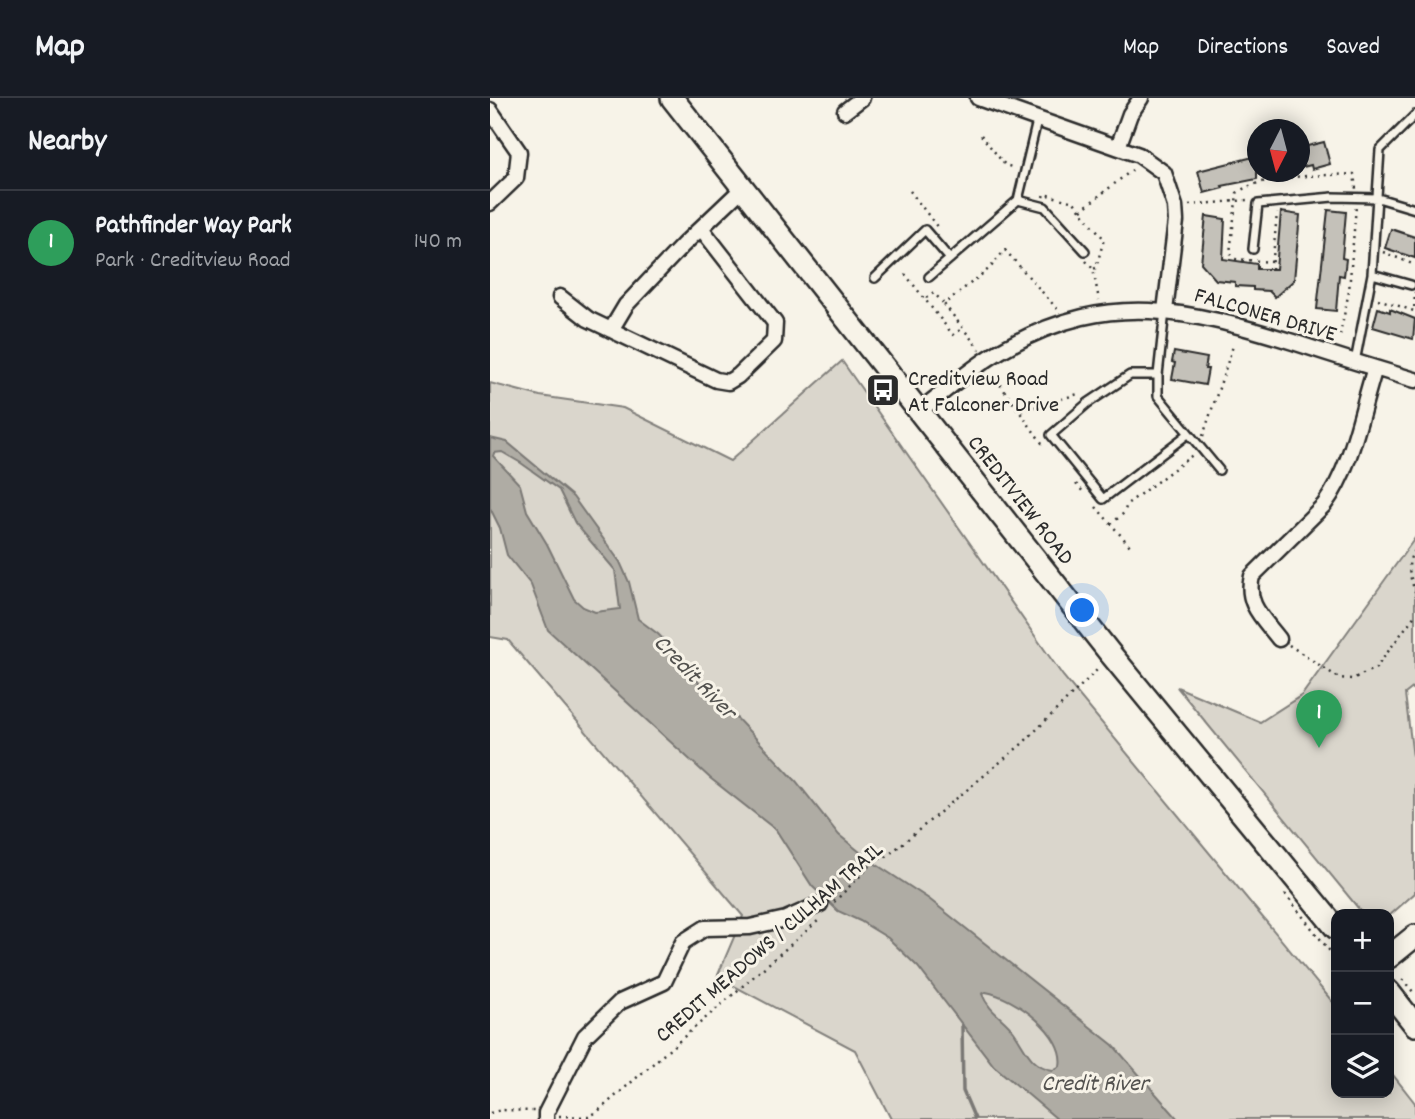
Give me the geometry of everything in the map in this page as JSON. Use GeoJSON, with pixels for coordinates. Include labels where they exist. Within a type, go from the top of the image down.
{"type":"FeatureCollection","features":[{"type":"Feature","properties":{"kind":"main road","name":"CREDITVIEW ROAD"},"geometry":{"type":"LineString","coordinates":[[672,98],[1109,652],[1331,922]]}},
{"type":"Feature","properties":{"kind":"main road"},"geometry":{"type":"LineString","coordinates":[[1394,953],[1415,936]]}},
{"type":"Feature","properties":{"kind":"main road"},"geometry":{"type":"LineString","coordinates":[[1396,985],[1415,1025]]}},
{"type":"Feature","properties":{"kind":"street"},"geometry":{"type":"LineString","coordinates":[[845,111],[862,98]]}},
{"type":"Feature","properties":{"kind":"street"},"geometry":{"type":"LineString","coordinates":[[978,98],[1118,148],[1145,159],[1164,173],[1175,206],[1176,221],[1165,311]]}},
{"type":"Feature","properties":{"kind":"street"},"geometry":{"type":"LineString","coordinates":[[1118,148],[1130,114],[1141,98]]}},
{"type":"Feature","properties":{"kind":"street"},"geometry":{"type":"LineString","coordinates":[[490,110],[519,152],[516,178],[490,202]]}},
{"type":"Feature","properties":{"kind":"street"},"geometry":{"type":"LineString","coordinates":[[611,330],[626,305],[743,188]]}},
{"type":"Feature","properties":{"kind":"street"},"geometry":{"type":"LineString","coordinates":[[559,297],[588,319],[611,330],[724,382],[736,379],[770,346],[776,332],[774,320],[701,228]]}},
{"type":"Feature","properties":{"kind":"street","name":"FALCONER DRIVE"},"geometry":{"type":"LineString","coordinates":[[919,411],[987,359],[1010,345],[1068,321],[1130,310],[1165,311],[1218,320],[1415,380]]}},
{"type":"Feature","properties":{"kind":"street"},"geometry":{"type":"LineString","coordinates":[[1279,639],[1251,601],[1248,589],[1252,576],[1324,505],[1333,492],[1345,467],[1375,368]]}},
{"type":"Feature","properties":{"kind":"street"},"geometry":{"type":"LineString","coordinates":[[546,1116],[585,1036],[620,1002],[664,982],[683,942],[705,928],[750,927],[828,905]]}},
{"type":"Feature","properties":{"kind":"lane"},"geometry":{"type":"LineString","coordinates":[[1355,362],[1372,274],[1380,150],[1415,115]]}},
{"type":"Feature","properties":{"kind":"lane"},"geometry":{"type":"LineString","coordinates":[[929,277],[1018,200],[1037,121]]}},
{"type":"Feature","properties":{"kind":"lane"},"geometry":{"type":"LineString","coordinates":[[1253,249],[1258,204],[1357,197],[1378,198],[1415,209]]}},
{"type":"Feature","properties":{"kind":"lane"},"geometry":{"type":"LineString","coordinates":[[1018,200],[1045,207],[1085,251]]}},
{"type":"Feature","properties":{"kind":"lane"},"geometry":{"type":"LineString","coordinates":[[875,278],[925,230],[950,259]]}},
{"type":"Feature","properties":{"kind":"lane"},"geometry":{"type":"LineString","coordinates":[[1372,274],[1413,288]]}},
{"type":"Feature","properties":{"kind":"lane"},"geometry":{"type":"LineString","coordinates":[[1165,311],[1158,396],[1219,470]]}},
{"type":"Feature","properties":{"kind":"lane"},"geometry":{"type":"LineString","coordinates":[[1158,375],[1130,375],[1083,407],[1051,435],[1103,499],[1188,434]]}},
{"type":"Feature","properties":{"kind":"path"},"geometry":{"type":"LineString","coordinates":[[981,135],[1005,165],[1025,171]]}},
{"type":"Feature","properties":{"kind":"path"},"geometry":{"type":"LineString","coordinates":[[1081,210],[1145,159]]}},
{"type":"Feature","properties":{"kind":"path"},"geometry":{"type":"LineString","coordinates":[[910,191],[940,231]]}},
{"type":"Feature","properties":{"kind":"path"},"geometry":{"type":"LineString","coordinates":[[1340,335],[1349,291],[1357,197]]}},
{"type":"Feature","properties":{"kind":"path"},"geometry":{"type":"LineString","coordinates":[[1175,206],[1247,199],[1258,204]]}},
{"type":"Feature","properties":{"kind":"path"},"geometry":{"type":"LineString","coordinates":[[1272,269],[1278,202]]}},
{"type":"Feature","properties":{"kind":"path"},"geometry":{"type":"LineString","coordinates":[[1374,249],[1415,265]]}},
{"type":"Feature","properties":{"kind":"path"},"geometry":{"type":"LineString","coordinates":[[944,304],[990,268],[1005,250],[1068,321]]}},
{"type":"Feature","properties":{"kind":"path"},"geometry":{"type":"LineString","coordinates":[[905,274],[953,335],[963,328]]}},
{"type":"Feature","properties":{"kind":"path"},"geometry":{"type":"LineString","coordinates":[[1368,296],[1414,311],[1413,288]]}},
{"type":"Feature","properties":{"kind":"path"},"geometry":{"type":"LineString","coordinates":[[925,299],[934,293],[987,359]]}},
{"type":"Feature","properties":{"kind":"path"},"geometry":{"type":"LineString","coordinates":[[1111,524],[1124,513],[1127,504],[1199,447],[1233,346]]}},
{"type":"Feature","properties":{"kind":"path"},"geometry":{"type":"LineString","coordinates":[[996,379],[1042,443],[1055,439]]}},
{"type":"Feature","properties":{"kind":"path"},"geometry":{"type":"LineString","coordinates":[[1020,412],[1078,394],[1083,407]]}},
{"type":"Feature","properties":{"kind":"path"},"geometry":{"type":"LineString","coordinates":[[1076,484],[1084,494]]}},
{"type":"Feature","properties":{"kind":"path"},"geometry":{"type":"LineString","coordinates":[[1094,504],[1131,547]]}},
{"type":"Feature","properties":{"kind":"path"},"geometry":{"type":"LineString","coordinates":[[1415,551],[1410,557],[1409,572],[1415,592]]}},
{"type":"Feature","properties":{"kind":"path"},"geometry":{"type":"LineString","coordinates":[[1279,639],[1339,678],[1352,679],[1376,668],[1415,615]]}},
{"type":"Feature","properties":{"kind":"path","name":"CREDIT MEADOWS / CULHAM TRAIL"},"geometry":{"type":"LineString","coordinates":[[828,905],[877,859],[885,858],[1022,744],[1103,664]]}},
{"type":"Feature","properties":{"kind":"path","name":"CREDIT MEADOWS / CULHAM TRAIL"},"geometry":{"type":"LineString","coordinates":[[490,1113],[501,1110],[546,1116],[588,1117],[597,1112],[820,919]]}},
{"type":"Feature","properties":{"kind":"path"},"geometry":{"type":"LineString","coordinates":[[1396,985],[1415,994]]}},
{"type":"Feature","properties":{"kind":"shaded area"},"geometry":{"type":"Polygon","coordinates":[[[842,361],[1063,676],[1331,1000],[1331,1098],[1394,1098],[1394,1076],[1415,1103],[1415,1119],[891,1119],[855,1050],[717,977],[743,916],[508,640],[490,637],[490,383],[540,396],[623,408],[730,461],[842,361]]]}},
{"type":"Feature","properties":{"kind":"shaded area"},"geometry":{"type":"Polygon","coordinates":[[[1415,538],[1415,686],[1405,694],[1415,773],[1415,893],[1394,912],[1394,909],[1359,909],[1177,687],[1260,722],[1302,695],[1415,538]]]}},
{"type":"Feature","properties":{"kind":"water","name":"Credit River"},"geometry":{"type":"Polygon","coordinates":[[[490,438],[507,442],[573,497],[620,562],[629,582],[638,619],[683,659],[709,698],[732,713],[796,781],[839,835],[871,861],[929,899],[1113,1045],[1178,1119],[1057,1119],[994,1066],[918,967],[888,938],[838,911],[812,886],[776,830],[710,778],[548,630],[531,585],[507,555],[500,528],[490,508],[490,438]],[[502,452],[494,453],[493,456],[520,485],[527,511],[574,599],[595,612],[620,609],[615,570],[575,523],[559,490],[502,452]],[[986,992],[982,994],[989,1006],[1010,1027],[1034,1061],[1053,1070],[1060,1066],[1060,1054],[1055,1042],[1036,1019],[1010,1001],[986,992]]]}},
{"type":"Feature","properties":{"kind":"building"},"geometry":{"type":"Polygon","coordinates":[[[1324,142],[1330,164],[1312,169],[1310,145],[1324,142]]]}},
{"type":"Feature","properties":{"kind":"building"},"geometry":{"type":"Polygon","coordinates":[[[1247,159],[1247,181],[1204,193],[1198,171],[1247,159]]]}},
{"type":"Feature","properties":{"kind":"building"},"geometry":{"type":"Polygon","coordinates":[[[1328,210],[1346,212],[1342,258],[1346,259],[1344,276],[1339,275],[1336,311],[1317,309],[1328,210]]]}},
{"type":"Feature","properties":{"kind":"building"},"geometry":{"type":"Polygon","coordinates":[[[1281,212],[1300,215],[1294,280],[1275,297],[1269,291],[1253,290],[1253,287],[1235,286],[1235,282],[1216,280],[1201,263],[1206,216],[1225,219],[1223,259],[1257,264],[1257,269],[1276,269],[1281,212]]]}},
{"type":"Feature","properties":{"kind":"building"},"geometry":{"type":"Polygon","coordinates":[[[1391,229],[1415,237],[1415,258],[1385,248],[1391,229]]]}},
{"type":"Feature","properties":{"kind":"building"},"geometry":{"type":"Polygon","coordinates":[[[1378,308],[1390,312],[1390,309],[1415,319],[1413,339],[1373,327],[1378,308]]]}},
{"type":"Feature","properties":{"kind":"building"},"geometry":{"type":"Polygon","coordinates":[[[1174,352],[1207,358],[1205,385],[1172,379],[1174,352]]]}},
{"type":"Feature","properties":{"kind":"waterway"},"geometry":{"type":"LineString","coordinates":[[962,1025],[963,1091],[975,1119]]}},
{"type":"Feature","properties":{"kind":"place","name":"Creditview Road At Falconer Drive"},"geometry":{"type":"Point","coordinates":[883,390]}},
{"type":"Feature","properties":{"kind":"place","name":"Pathfinder Way Park"},"geometry":{"type":"Point","coordinates":[1319,748]}}]}
